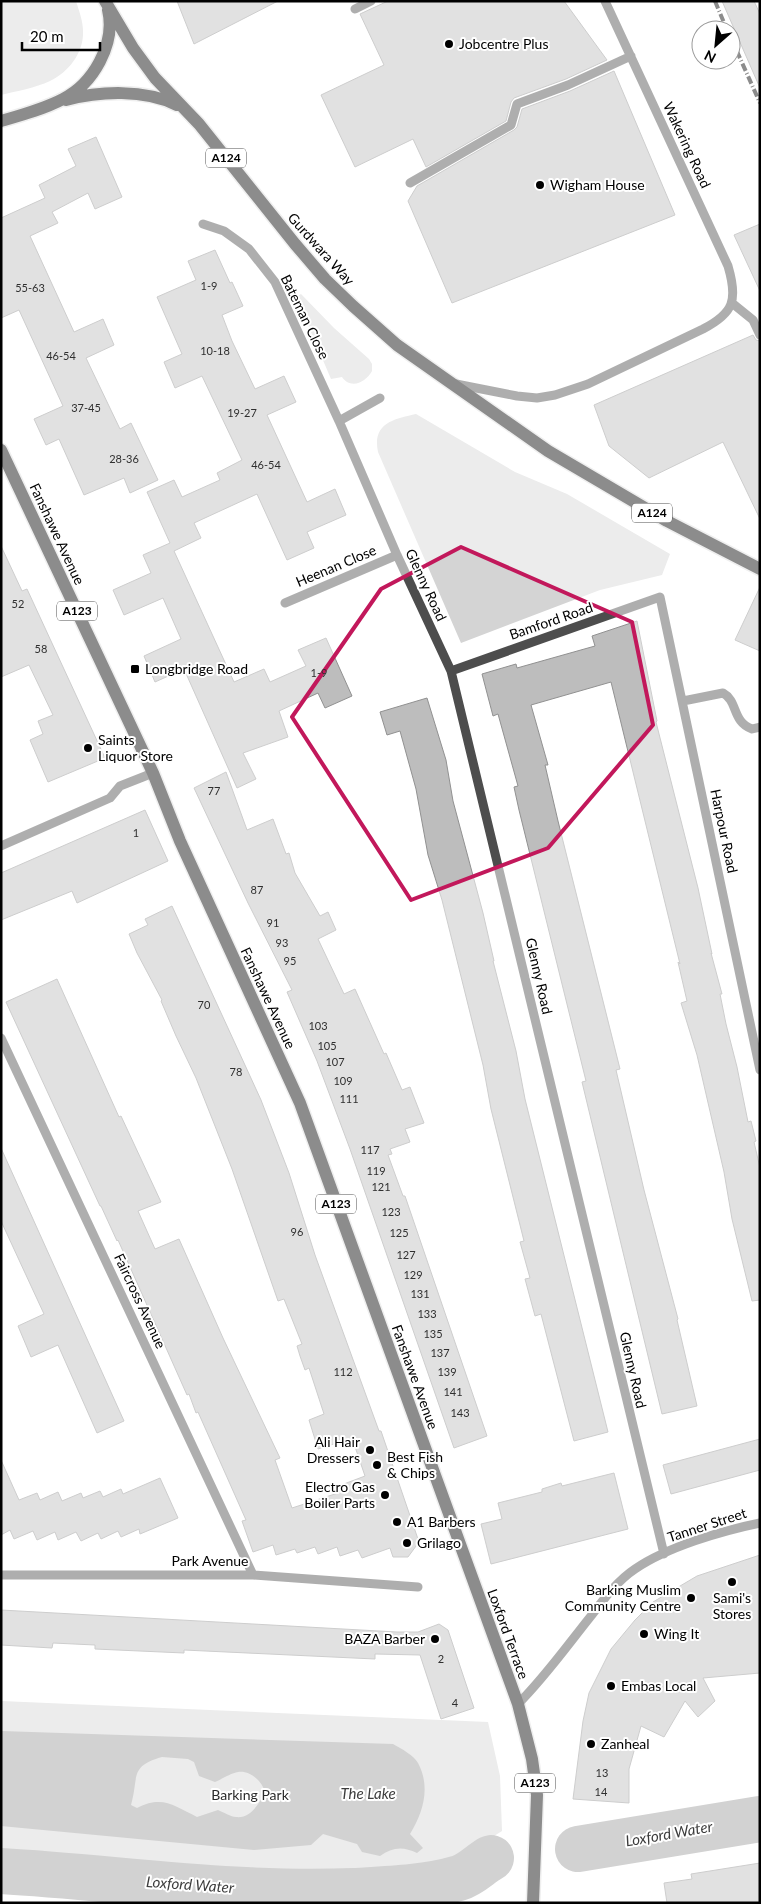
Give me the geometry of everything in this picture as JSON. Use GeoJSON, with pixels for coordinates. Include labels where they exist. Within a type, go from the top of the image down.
{"type":"FeatureCollection","features":[{"type":"Feature","properties":{"kind":"main road"},"geometry":{"type":"LineString","coordinates":[[3,121],[64,99],[85,82],[101,60],[107,43],[110,22],[105,1]]}},
{"type":"Feature","properties":{"kind":"main road","name":"Gurdwara Way"},"geometry":{"type":"LineString","coordinates":[[105,1],[142,62],[189,113],[295,244],[325,279],[397,345],[548,451],[667,521],[760,569]]}},
{"type":"Feature","properties":{"kind":"main road","name":"Gurdwara Way"},"geometry":{"type":"LineString","coordinates":[[48,106],[83,96],[132,94],[170,102],[189,113]]}},
{"type":"Feature","properties":{"kind":"main road","name":"Fanshawe Avenue"},"geometry":{"type":"LineString","coordinates":[[1,450],[153,773],[180,841],[300,1103],[470,1575]]}},
{"type":"Feature","properties":{"kind":"main road","name":"Loxford Terrace"},"geometry":{"type":"LineString","coordinates":[[470,1575],[518,1704]]}},
{"type":"Feature","properties":{"kind":"main road","name":"A123"},"geometry":{"type":"LineString","coordinates":[[518,1704],[532,1759],[537,1795],[533,1903]]}},
{"type":"Feature","properties":{"kind":"street"},"geometry":{"type":"LineString","coordinates":[[355,9],[371,1]]}},
{"type":"Feature","properties":{"kind":"street","name":"Wakering Road"},"geometry":{"type":"LineString","coordinates":[[605,1],[728,266],[733,287],[732,303]]}},
{"type":"Feature","properties":{"kind":"street"},"geometry":{"type":"LineString","coordinates":[[410,183],[511,125],[517,104],[568,85],[631,56]]}},
{"type":"Feature","properties":{"kind":"street","name":"Bateman Close"},"geometry":{"type":"LineString","coordinates":[[203,224],[224,231],[249,249],[275,282],[339,421]]}},
{"type":"Feature","properties":{"kind":"street"},"geometry":{"type":"LineString","coordinates":[[732,303],[753,320],[760,335]]}},
{"type":"Feature","properties":{"kind":"street","name":"Gurdwara Way"},"geometry":{"type":"LineString","coordinates":[[452,384],[537,398],[555,395],[588,384],[703,329],[720,320],[732,303]]}},
{"type":"Feature","properties":{"kind":"street"},"geometry":{"type":"LineString","coordinates":[[339,421],[380,398]]}},
{"type":"Feature","properties":{"kind":"street","name":"Glenny Road"},"geometry":{"type":"LineString","coordinates":[[339,421],[397,555],[451,671],[664,1554]]}},
{"type":"Feature","properties":{"kind":"street","name":"Heenan Close"},"geometry":{"type":"LineString","coordinates":[[285,603],[397,555]]}},
{"type":"Feature","properties":{"kind":"street","name":"Bamford Road"},"geometry":{"type":"LineString","coordinates":[[451,671],[660,597]]}},
{"type":"Feature","properties":{"kind":"street","name":"Harpour Road"},"geometry":{"type":"LineString","coordinates":[[660,597],[760,1070]]}},
{"type":"Feature","properties":{"kind":"street"},"geometry":{"type":"LineString","coordinates":[[683,701],[723,693],[730,699],[740,722],[752,728],[760,727]]}},
{"type":"Feature","properties":{"kind":"street"},"geometry":{"type":"LineString","coordinates":[[1,846],[110,798],[120,786],[153,773]]}},
{"type":"Feature","properties":{"kind":"street","name":"Faircross Avenue"},"geometry":{"type":"LineString","coordinates":[[1,1038],[253,1575]]}},
{"type":"Feature","properties":{"kind":"street","name":"Tanner Street"},"geometry":{"type":"LineString","coordinates":[[518,1704],[542,1679],[612,1589],[634,1569],[693,1542],[760,1524]]}},
{"type":"Feature","properties":{"kind":"street","name":"Park Avenue"},"geometry":{"type":"LineString","coordinates":[[1,1575],[253,1575],[418,1587]]}},
{"type":"Feature","properties":{"kind":"highlighted area"},"geometry":{"type":"Polygon","coordinates":[[[461,547],[632,622],[653,725],[548,848],[411,900],[292,717],[381,589],[461,547]]]}},
{"type":"Feature","properties":{"kind":"green space"},"geometry":{"type":"Polygon","coordinates":[[[1,1],[76,1],[81,16],[83,39],[78,54],[69,67],[50,81],[1,95],[1,1]]]}},
{"type":"Feature","properties":{"kind":"green space"},"geometry":{"type":"Polygon","coordinates":[[[301,294],[334,328],[369,359],[372,364],[372,371],[362,381],[354,384],[342,377],[331,379],[296,297],[301,294]]]}},
{"type":"Feature","properties":{"kind":"green space"},"geometry":{"type":"Polygon","coordinates":[[[416,414],[515,472],[567,494],[670,554],[662,575],[600,590],[461,643],[378,452],[378,435],[387,424],[416,414]]]}},
{"type":"Feature","properties":{"kind":"green space","name":"Barking Park"},"geometry":{"type":"Polygon","coordinates":[[[1,1701],[488,1722],[500,1776],[502,1831],[494,1836],[479,1852],[457,1863],[427,1867],[417,1872],[388,1877],[257,1879],[38,1858],[1,1857],[1,1701]]]}},
{"type":"Feature","properties":{"kind":"water","name":"The Lake"},"geometry":{"type":"Polygon","coordinates":[[[1,1731],[393,1744],[416,1760],[422,1772],[425,1790],[422,1809],[410,1834],[423,1848],[417,1853],[398,1848],[380,1856],[362,1852],[357,1844],[323,1834],[311,1845],[254,1850],[1,1826],[1,1731]],[[162,1757],[144,1764],[137,1774],[131,1805],[137,1808],[154,1802],[161,1802],[175,1806],[197,1817],[218,1810],[232,1816],[241,1817],[254,1809],[265,1792],[258,1780],[247,1773],[235,1773],[215,1782],[199,1776],[194,1762],[188,1759],[162,1757]]]}},
{"type":"Feature","properties":{"kind":"building"},"geometry":{"type":"Polygon","coordinates":[[[177,1],[278,1],[194,44],[177,1]]]}},
{"type":"Feature","properties":{"kind":"building"},"geometry":{"type":"Polygon","coordinates":[[[388,1],[564,1],[607,60],[566,79],[514,98],[511,102],[506,121],[426,167],[413,139],[355,167],[321,95],[384,65],[360,14],[388,1]]]}},
{"type":"Feature","properties":{"kind":"building"},"geometry":{"type":"Polygon","coordinates":[[[722,1],[754,1],[760,14],[760,88],[741,44],[741,20],[730,20],[722,1]]]}},
{"type":"Feature","properties":{"kind":"building","name":"Wigham House"},"geometry":{"type":"Polygon","coordinates":[[[614,71],[675,215],[452,303],[408,201],[417,186],[514,130],[517,127],[522,109],[570,91],[614,71]]]}},
{"type":"Feature","properties":{"kind":"building"},"geometry":{"type":"Polygon","coordinates":[[[96,137],[122,197],[95,209],[88,193],[52,212],[58,223],[30,236],[74,332],[103,319],[114,345],[86,358],[120,429],[131,423],[158,480],[130,493],[124,478],[84,495],[59,439],[46,445],[34,419],[63,406],[19,310],[1,318],[1,218],[45,198],[39,185],[76,166],[68,149],[96,137]]]}},
{"type":"Feature","properties":{"kind":"building"},"geometry":{"type":"Polygon","coordinates":[[[760,224],[760,291],[734,235],[760,224]]]}},
{"type":"Feature","properties":{"kind":"building"},"geometry":{"type":"Polygon","coordinates":[[[215,250],[243,306],[222,315],[255,389],[284,376],[296,402],[267,415],[307,502],[335,489],[346,515],[307,532],[314,548],[287,560],[257,494],[194,523],[201,538],[174,551],[234,682],[264,669],[270,682],[306,666],[298,650],[326,638],[352,696],[325,708],[318,693],[279,711],[288,737],[243,753],[256,779],[237,788],[184,669],[155,682],[144,656],[181,639],[163,598],[124,615],[113,590],[151,573],[143,555],[170,543],[147,492],[174,480],[182,497],[220,480],[217,473],[242,460],[202,376],[175,388],[164,362],[182,354],[157,297],[196,280],[188,261],[215,250]]]}},
{"type":"Feature","properties":{"kind":"building"},"geometry":{"type":"Polygon","coordinates":[[[753,335],[756,340],[760,341],[760,519],[723,442],[649,478],[609,446],[594,405],[753,335]]]}},
{"type":"Feature","properties":{"kind":"building"},"geometry":{"type":"Polygon","coordinates":[[[1,546],[22,591],[27,589],[105,758],[48,782],[30,740],[43,734],[38,721],[53,715],[29,665],[1,677],[1,546]]]}},
{"type":"Feature","properties":{"kind":"building"},"geometry":{"type":"Polygon","coordinates":[[[760,587],[760,651],[735,640],[760,587]]]}},
{"type":"Feature","properties":{"kind":"building"},"geometry":{"type":"Polygon","coordinates":[[[637,621],[656,722],[698,888],[748,1122],[751,1121],[756,1141],[754,1142],[760,1168],[760,1300],[752,1301],[732,1219],[724,1172],[697,1055],[681,1003],[687,1001],[678,962],[680,964],[611,682],[531,705],[548,765],[545,765],[558,821],[620,1069],[616,1070],[644,1190],[678,1319],[697,1406],[662,1414],[582,1082],[586,1081],[519,810],[514,787],[518,786],[498,714],[493,716],[482,674],[516,664],[517,668],[595,646],[592,636],[637,621]]]}},
{"type":"Feature","properties":{"kind":"building"},"geometry":{"type":"Polygon","coordinates":[[[427,698],[446,760],[453,801],[483,913],[516,1051],[525,1099],[608,1432],[574,1441],[541,1314],[535,1316],[525,1279],[530,1278],[520,1242],[524,1241],[442,900],[428,855],[416,789],[400,731],[387,735],[380,712],[427,698]]]}},
{"type":"Feature","properties":{"kind":"building"},"geometry":{"type":"Polygon","coordinates":[[[226,772],[247,830],[273,819],[286,854],[289,853],[295,873],[320,916],[328,912],[336,930],[318,939],[344,994],[355,989],[402,1090],[410,1087],[424,1123],[405,1129],[410,1142],[390,1149],[392,1154],[388,1155],[403,1196],[405,1196],[487,1436],[454,1448],[350,1149],[317,1061],[287,992],[292,990],[248,903],[194,788],[226,772]]]}},
{"type":"Feature","properties":{"kind":"building"},"geometry":{"type":"Polygon","coordinates":[[[145,810],[168,861],[77,903],[72,891],[1,920],[1,873],[145,810]]]}},
{"type":"Feature","properties":{"kind":"building"},"geometry":{"type":"Polygon","coordinates":[[[172,906],[261,1100],[289,1173],[315,1255],[379,1431],[381,1431],[419,1542],[408,1557],[393,1557],[390,1548],[362,1558],[358,1550],[340,1556],[337,1547],[318,1554],[315,1547],[297,1553],[295,1549],[276,1555],[273,1545],[253,1552],[242,1521],[246,1520],[198,1412],[196,1413],[189,1394],[187,1395],[118,1240],[100,1206],[6,1002],[57,979],[119,1117],[121,1116],[161,1202],[138,1211],[155,1249],[179,1239],[223,1338],[280,1458],[275,1460],[292,1508],[338,1493],[336,1487],[365,1476],[352,1438],[318,1449],[309,1420],[324,1414],[309,1368],[305,1370],[300,1356],[297,1346],[302,1344],[284,1299],[278,1301],[232,1169],[196,1078],[176,1036],[162,1000],[129,934],[148,925],[145,919],[172,906]]]}},
{"type":"Feature","properties":{"kind":"building"},"geometry":{"type":"Polygon","coordinates":[[[1,1148],[124,1421],[97,1433],[58,1345],[31,1357],[18,1326],[44,1314],[1,1221],[1,1148]]]}},
{"type":"Feature","properties":{"kind":"building"},"geometry":{"type":"Polygon","coordinates":[[[760,1439],[760,1470],[671,1494],[663,1465],[760,1439]]]}},
{"type":"Feature","properties":{"kind":"building"},"geometry":{"type":"Polygon","coordinates":[[[1,1460],[19,1500],[37,1493],[40,1500],[58,1492],[62,1501],[81,1493],[83,1498],[100,1491],[103,1497],[121,1489],[123,1494],[160,1478],[178,1518],[140,1534],[139,1529],[121,1537],[118,1531],[101,1539],[98,1533],[81,1541],[76,1532],[58,1540],[55,1532],[37,1540],[33,1531],[14,1539],[10,1530],[1,1535],[1,1460]]]}},
{"type":"Feature","properties":{"kind":"building"},"geometry":{"type":"Polygon","coordinates":[[[614,1473],[628,1529],[491,1564],[481,1524],[502,1519],[498,1503],[542,1492],[542,1489],[561,1483],[562,1486],[614,1473]]]}},
{"type":"Feature","properties":{"kind":"building"},"geometry":{"type":"Polygon","coordinates":[[[760,1555],[760,1673],[703,1678],[715,1701],[698,1717],[685,1701],[664,1737],[641,1726],[629,1769],[629,1803],[573,1799],[583,1721],[589,1693],[611,1649],[653,1602],[697,1576],[760,1555]]]}},
{"type":"Feature","properties":{"kind":"building"},"geometry":{"type":"Polygon","coordinates":[[[1,1610],[397,1632],[418,1632],[439,1624],[448,1630],[474,1708],[441,1719],[420,1655],[375,1654],[375,1659],[184,1650],[184,1653],[95,1649],[95,1645],[53,1643],[52,1648],[1,1645],[1,1610]]]}},
{"type":"Feature","properties":{"kind":"building"},"geometry":{"type":"Polygon","coordinates":[[[760,1863],[760,1903],[667,1903],[664,1883],[692,1879],[691,1874],[760,1863]]]}},
{"type":"Feature","properties":{"kind":"waterway","name":"Loxford Water"},"geometry":{"type":"LineString","coordinates":[[578,1849],[760,1819]]}},
{"type":"Feature","properties":{"kind":"waterway","name":"Loxford Water"},"geometry":{"type":"LineString","coordinates":[[1,1871],[222,1889],[310,1892],[354,1891],[407,1888],[459,1878],[491,1858]]}},
{"type":"Feature","properties":{"kind":"railway"},"geometry":{"type":"LineString","coordinates":[[715,1],[723,20]]}},
{"type":"Feature","properties":{"kind":"railway"},"geometry":{"type":"LineString","coordinates":[[741,60],[760,103]]}},
{"type":"Feature","properties":{"kind":"place","name":"Jobcentre Plus"},"geometry":{"type":"Point","coordinates":[449,44]}},
{"type":"Feature","properties":{"kind":"place","name":"Wigham House"},"geometry":{"type":"Point","coordinates":[540,185]}},
{"type":"Feature","properties":{"kind":"place","name":"Longbridge Road"},"geometry":{"type":"Point","coordinates":[135,669]}},
{"type":"Feature","properties":{"kind":"place","name":"Saints Liquor Store"},"geometry":{"type":"Point","coordinates":[88,748]}},
{"type":"Feature","properties":{"kind":"place","name":"Ali Hair Dressers"},"geometry":{"type":"Point","coordinates":[370,1450]}},
{"type":"Feature","properties":{"kind":"place","name":"Best Fish & Chips"},"geometry":{"type":"Point","coordinates":[377,1465]}},
{"type":"Feature","properties":{"kind":"place","name":"Electro Gas Boiler Parts"},"geometry":{"type":"Point","coordinates":[385,1495]}},
{"type":"Feature","properties":{"kind":"place","name":"A1 Barbers"},"geometry":{"type":"Point","coordinates":[397,1522]}},
{"type":"Feature","properties":{"kind":"place","name":"Grilago"},"geometry":{"type":"Point","coordinates":[407,1543]}},
{"type":"Feature","properties":{"kind":"place","name":"Sami's Stores"},"geometry":{"type":"Point","coordinates":[732,1582]}},
{"type":"Feature","properties":{"kind":"place","name":"Barking Muslim Community Centre"},"geometry":{"type":"Point","coordinates":[691,1598]}},
{"type":"Feature","properties":{"kind":"place","name":"Wing It"},"geometry":{"type":"Point","coordinates":[644,1634]}},
{"type":"Feature","properties":{"kind":"place","name":"BAZA Barber"},"geometry":{"type":"Point","coordinates":[435,1639]}},
{"type":"Feature","properties":{"kind":"place","name":"Embas Local"},"geometry":{"type":"Point","coordinates":[611,1686]}},
{"type":"Feature","properties":{"kind":"place","name":"Zanheal"},"geometry":{"type":"Point","coordinates":[591,1744]}}]}
